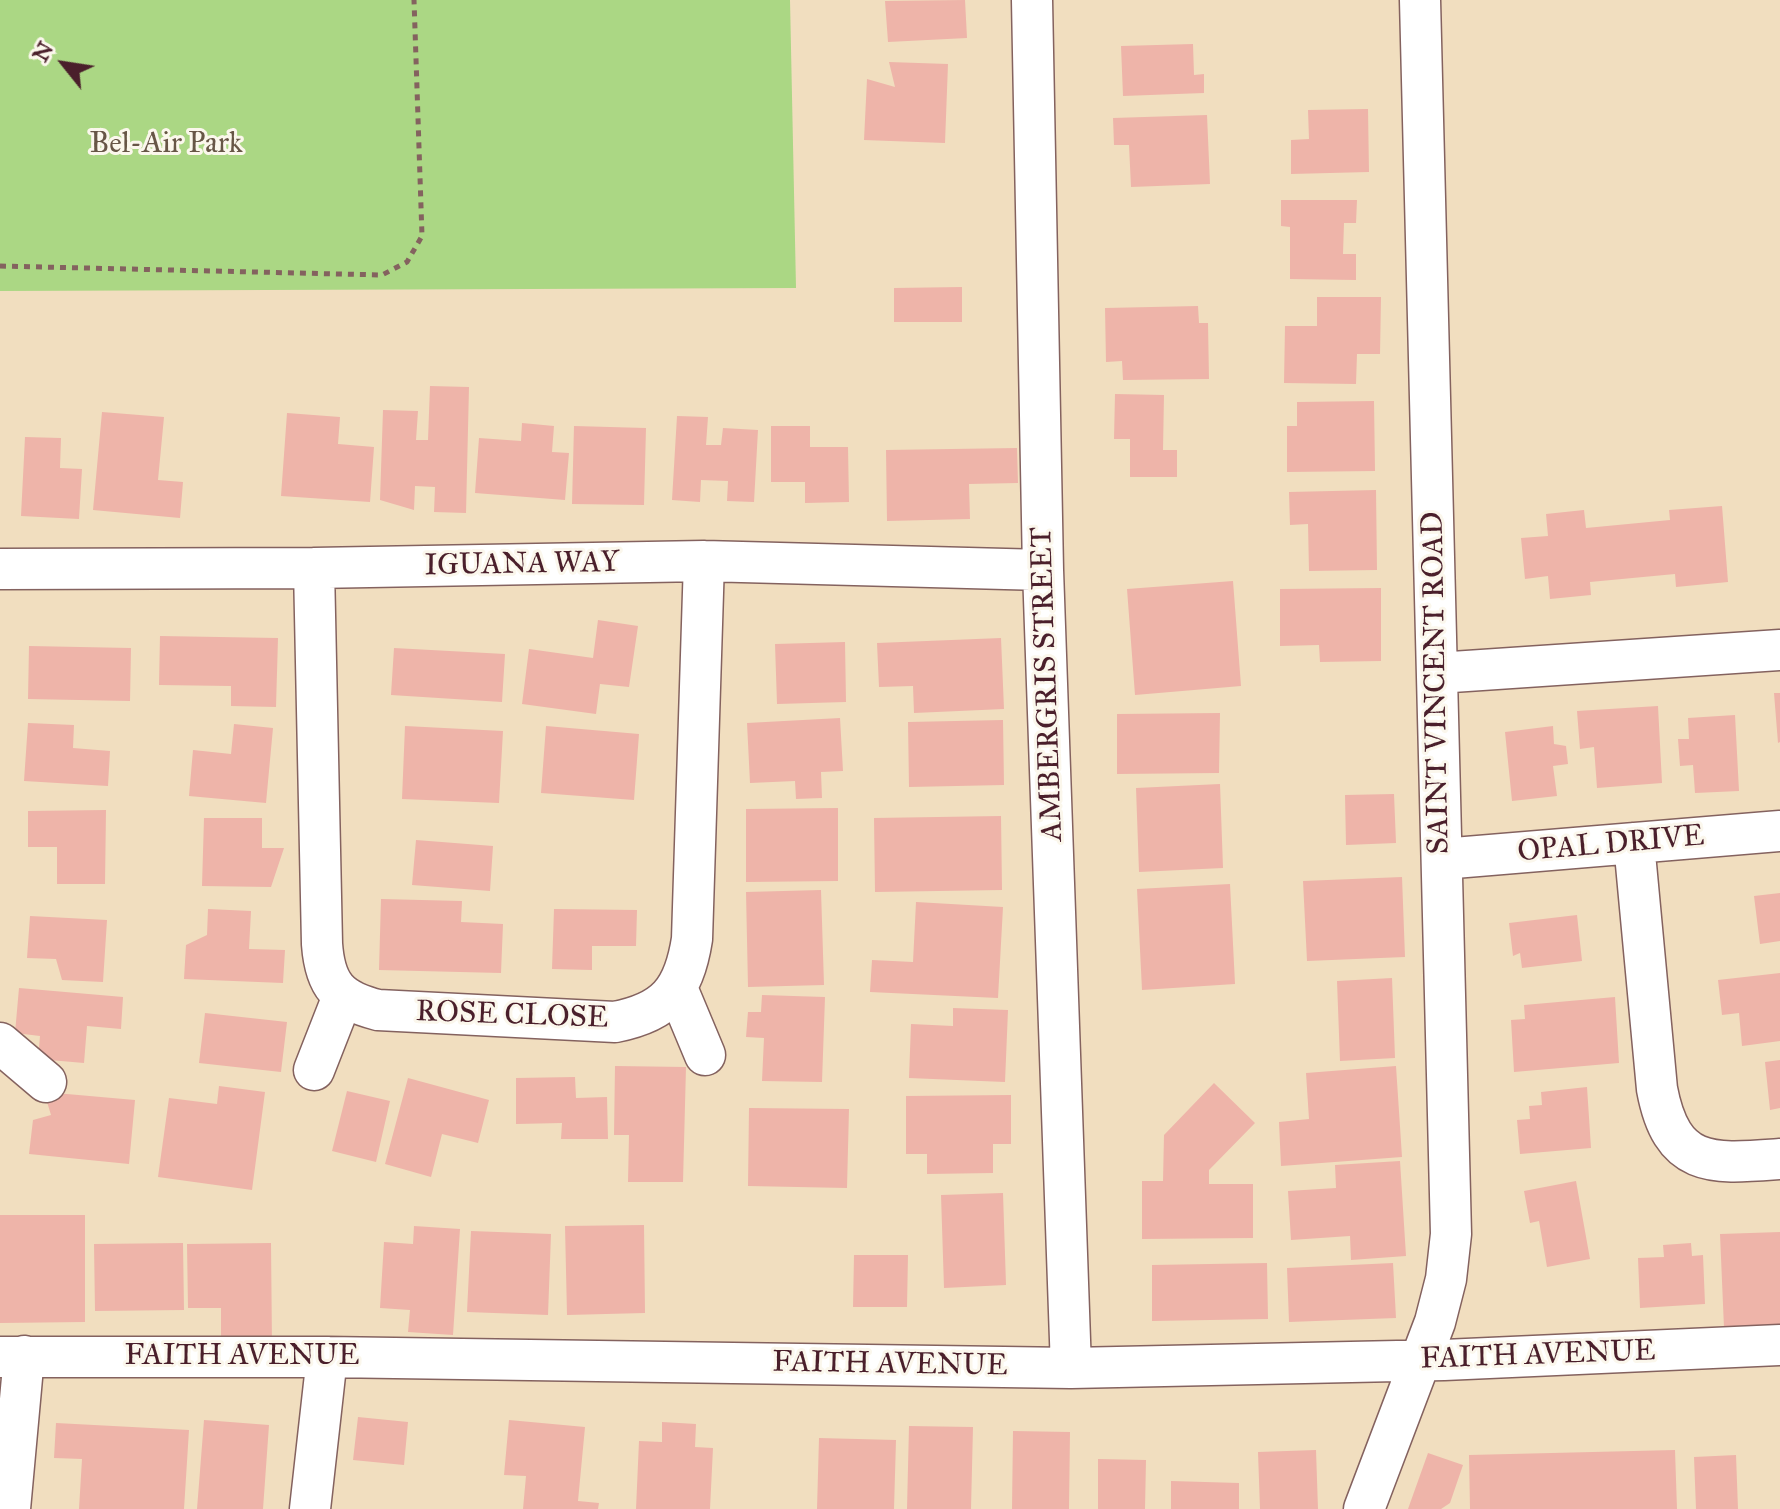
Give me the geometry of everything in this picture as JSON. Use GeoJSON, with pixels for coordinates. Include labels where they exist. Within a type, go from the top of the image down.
{"type":"FeatureCollection","features":[{"type":"Feature","properties":{"kind":"street","name":"AMBERGRIS STREET"},"geometry":{"type":"LineString","coordinates":[[1032,0],[1043,570],[1071,1368]]}},
{"type":"Feature","properties":{"kind":"street","name":"SAINT VINCENT ROAD"},"geometry":{"type":"LineString","coordinates":[[1364,1509],[1442,1300],[1451,1234],[1420,0]]}},
{"type":"Feature","properties":{"kind":"street","name":"IGUANA WAY"},"geometry":{"type":"LineString","coordinates":[[0,569],[314,568],[704,561],[1043,570]]}},
{"type":"Feature","properties":{"kind":"street"},"geometry":{"type":"LineString","coordinates":[[704,561],[692,939],[688,964],[677,988],[705,1055]]}},
{"type":"Feature","properties":{"kind":"street"},"geometry":{"type":"LineString","coordinates":[[314,568],[323,958],[329,980],[343,996],[314,1070]]}},
{"type":"Feature","properties":{"kind":"street"},"geometry":{"type":"LineString","coordinates":[[1437,673],[1780,650]]}},
{"type":"Feature","properties":{"kind":"street","name":"OPAL DRIVE"},"geometry":{"type":"LineString","coordinates":[[1442,859],[1780,831]]}},
{"type":"Feature","properties":{"kind":"street"},"geometry":{"type":"LineString","coordinates":[[1634,843],[1657,1089],[1669,1130],[1690,1152],[1719,1163],[1780,1159]]}},
{"type":"Feature","properties":{"kind":"street","name":"ROSE CLOSE"},"geometry":{"type":"LineString","coordinates":[[343,996],[364,1007],[390,1012],[615,1022],[651,1011],[671,998],[677,988]]}},
{"type":"Feature","properties":{"kind":"street"},"geometry":{"type":"LineString","coordinates":[[0,1043],[46,1082]]}},
{"type":"Feature","properties":{"kind":"street","name":"FAITH AVENUE"},"geometry":{"type":"LineString","coordinates":[[12,1356],[327,1357],[1071,1368],[1420,1361],[1780,1345]]}},
{"type":"Feature","properties":{"kind":"street"},"geometry":{"type":"LineString","coordinates":[[10,1509],[12,1356]]}},
{"type":"Feature","properties":{"kind":"street"},"geometry":{"type":"LineString","coordinates":[[310,1509],[327,1357]]}},
{"type":"Feature","properties":{"kind":"path"},"geometry":{"type":"LineString","coordinates":[[0,266],[382,275],[407,262],[422,236],[414,0]]}},
{"type":"Feature","properties":{"kind":"green space","name":"Bel-Air Park"},"geometry":{"type":"Polygon","coordinates":[[[0,0],[790,0],[796,288],[0,291],[0,0]]]}},
{"type":"Feature","properties":{"kind":"building"},"geometry":{"type":"Polygon","coordinates":[[[965,0],[967,38],[888,42],[885,1],[965,0]]]}},
{"type":"Feature","properties":{"kind":"building"},"geometry":{"type":"Polygon","coordinates":[[[1193,44],[1194,75],[1204,74],[1204,93],[1123,96],[1121,46],[1193,44]]]}},
{"type":"Feature","properties":{"kind":"building"},"geometry":{"type":"Polygon","coordinates":[[[889,62],[948,64],[945,143],[864,140],[867,79],[895,87],[889,62]]]}},
{"type":"Feature","properties":{"kind":"building"},"geometry":{"type":"Polygon","coordinates":[[[1368,109],[1369,172],[1291,174],[1291,140],[1309,139],[1308,110],[1368,109]]]}},
{"type":"Feature","properties":{"kind":"building"},"geometry":{"type":"Polygon","coordinates":[[[1207,115],[1210,184],[1131,187],[1129,145],[1114,145],[1113,118],[1207,115]]]}},
{"type":"Feature","properties":{"kind":"building"},"geometry":{"type":"Polygon","coordinates":[[[1281,200],[1357,200],[1356,223],[1344,223],[1343,254],[1356,254],[1356,280],[1290,279],[1290,227],[1281,226],[1281,200]]]}},
{"type":"Feature","properties":{"kind":"building"},"geometry":{"type":"Polygon","coordinates":[[[962,287],[962,322],[894,322],[894,288],[962,287]]]}},
{"type":"Feature","properties":{"kind":"building"},"geometry":{"type":"Polygon","coordinates":[[[1317,297],[1381,297],[1380,354],[1357,354],[1356,384],[1284,383],[1285,326],[1317,326],[1317,297]]]}},
{"type":"Feature","properties":{"kind":"building"},"geometry":{"type":"Polygon","coordinates":[[[1198,306],[1199,323],[1208,323],[1209,379],[1123,380],[1122,361],[1106,362],[1105,308],[1198,306]]]}},
{"type":"Feature","properties":{"kind":"building"},"geometry":{"type":"Polygon","coordinates":[[[430,386],[469,387],[466,513],[434,512],[435,487],[415,486],[414,510],[380,500],[383,410],[418,411],[416,440],[428,440],[430,386]]]}},
{"type":"Feature","properties":{"kind":"building"},"geometry":{"type":"Polygon","coordinates":[[[1115,394],[1164,395],[1163,450],[1177,450],[1177,477],[1130,477],[1130,439],[1114,439],[1115,394]]]}},
{"type":"Feature","properties":{"kind":"building"},"geometry":{"type":"Polygon","coordinates":[[[1374,401],[1375,471],[1287,472],[1287,426],[1297,426],[1297,402],[1374,401]]]}},
{"type":"Feature","properties":{"kind":"building"},"geometry":{"type":"Polygon","coordinates":[[[102,412],[164,417],[158,480],[183,482],[180,518],[93,510],[102,412]]]}},
{"type":"Feature","properties":{"kind":"building"},"geometry":{"type":"Polygon","coordinates":[[[287,413],[340,417],[338,444],[374,447],[370,502],[281,496],[287,413]]]}},
{"type":"Feature","properties":{"kind":"building"},"geometry":{"type":"Polygon","coordinates":[[[677,416],[708,417],[706,445],[721,445],[723,428],[758,430],[754,502],[727,501],[728,481],[701,480],[700,502],[672,500],[677,416]]]}},
{"type":"Feature","properties":{"kind":"building"},"geometry":{"type":"Polygon","coordinates":[[[522,423],[554,426],[552,452],[569,453],[565,500],[475,493],[479,438],[521,441],[522,423]]]}},
{"type":"Feature","properties":{"kind":"building"},"geometry":{"type":"Polygon","coordinates":[[[574,426],[646,428],[644,505],[572,504],[574,426]]]}},
{"type":"Feature","properties":{"kind":"building"},"geometry":{"type":"Polygon","coordinates":[[[771,426],[810,426],[810,447],[848,447],[849,502],[805,503],[805,482],[771,482],[771,426]]]}},
{"type":"Feature","properties":{"kind":"building"},"geometry":{"type":"Polygon","coordinates":[[[25,437],[61,438],[60,468],[82,469],[79,519],[21,516],[25,437]]]}},
{"type":"Feature","properties":{"kind":"building"},"geometry":{"type":"Polygon","coordinates":[[[1017,448],[1018,483],[969,484],[970,519],[887,521],[886,450],[1017,448]]]}},
{"type":"Feature","properties":{"kind":"building"},"geometry":{"type":"Polygon","coordinates":[[[1376,490],[1377,570],[1309,571],[1308,524],[1290,525],[1289,492],[1376,490]]]}},
{"type":"Feature","properties":{"kind":"building"},"geometry":{"type":"Polygon","coordinates":[[[1722,506],[1728,582],[1676,587],[1675,574],[1590,582],[1591,595],[1550,599],[1548,576],[1525,579],[1521,538],[1548,536],[1546,514],[1584,510],[1586,528],[1670,520],[1669,510],[1722,506]]]}},
{"type":"Feature","properties":{"kind":"building"},"geometry":{"type":"Polygon","coordinates":[[[1233,581],[1241,686],[1135,695],[1127,589],[1233,581]]]}},
{"type":"Feature","properties":{"kind":"building"},"geometry":{"type":"Polygon","coordinates":[[[1381,588],[1381,661],[1320,662],[1319,645],[1280,646],[1280,589],[1381,588]]]}},
{"type":"Feature","properties":{"kind":"building"},"geometry":{"type":"Polygon","coordinates":[[[598,620],[638,626],[629,687],[600,684],[596,714],[522,704],[529,649],[593,658],[598,620]]]}},
{"type":"Feature","properties":{"kind":"building"},"geometry":{"type":"Polygon","coordinates":[[[160,636],[278,638],[276,707],[231,706],[231,686],[159,685],[160,636]]]}},
{"type":"Feature","properties":{"kind":"building"},"geometry":{"type":"Polygon","coordinates":[[[1001,638],[1004,709],[914,713],[913,686],[879,687],[877,643],[1001,638]]]}},
{"type":"Feature","properties":{"kind":"building"},"geometry":{"type":"Polygon","coordinates":[[[845,642],[846,702],[777,704],[775,644],[845,642]]]}},
{"type":"Feature","properties":{"kind":"building"},"geometry":{"type":"Polygon","coordinates":[[[29,646],[131,648],[130,701],[28,699],[29,646]]]}},
{"type":"Feature","properties":{"kind":"building"},"geometry":{"type":"Polygon","coordinates":[[[394,648],[505,654],[502,702],[391,695],[394,648]]]}},
{"type":"Feature","properties":{"kind":"building"},"geometry":{"type":"Polygon","coordinates":[[[1774,693],[1780,693],[1778,743],[1774,693]]]}},
{"type":"Feature","properties":{"kind":"building"},"geometry":{"type":"Polygon","coordinates":[[[1658,706],[1662,783],[1597,788],[1594,747],[1580,749],[1577,711],[1658,706]]]}},
{"type":"Feature","properties":{"kind":"building"},"geometry":{"type":"Polygon","coordinates":[[[1220,713],[1219,773],[1117,774],[1117,714],[1220,713]]]}},
{"type":"Feature","properties":{"kind":"building"},"geometry":{"type":"Polygon","coordinates":[[[1735,715],[1739,791],[1695,793],[1693,765],[1680,766],[1678,739],[1689,739],[1688,718],[1735,715]]]}},
{"type":"Feature","properties":{"kind":"building"},"geometry":{"type":"Polygon","coordinates":[[[840,718],[843,771],[821,772],[822,798],[796,799],[795,781],[750,783],[747,723],[840,718]]]}},
{"type":"Feature","properties":{"kind":"building"},"geometry":{"type":"Polygon","coordinates":[[[1003,720],[1004,785],[909,787],[908,722],[1003,720]]]}},
{"type":"Feature","properties":{"kind":"building"},"geometry":{"type":"Polygon","coordinates":[[[28,723],[74,725],[73,748],[110,751],[108,786],[24,781],[28,723]]]}},
{"type":"Feature","properties":{"kind":"building"},"geometry":{"type":"Polygon","coordinates":[[[234,724],[273,728],[266,803],[189,796],[193,750],[231,754],[234,724]]]}},
{"type":"Feature","properties":{"kind":"building"},"geometry":{"type":"Polygon","coordinates":[[[405,726],[503,731],[499,803],[402,799],[405,726]]]}},
{"type":"Feature","properties":{"kind":"building"},"geometry":{"type":"Polygon","coordinates":[[[546,726],[639,734],[634,800],[541,793],[546,726]]]}},
{"type":"Feature","properties":{"kind":"building"},"geometry":{"type":"Polygon","coordinates":[[[1553,726],[1554,744],[1566,746],[1568,764],[1553,766],[1557,796],[1512,801],[1505,732],[1553,726]]]}},
{"type":"Feature","properties":{"kind":"building"},"geometry":{"type":"Polygon","coordinates":[[[1220,784],[1223,868],[1139,872],[1136,788],[1220,784]]]}},
{"type":"Feature","properties":{"kind":"building"},"geometry":{"type":"Polygon","coordinates":[[[1394,794],[1396,843],[1346,845],[1345,795],[1394,794]]]}},
{"type":"Feature","properties":{"kind":"building"},"geometry":{"type":"Polygon","coordinates":[[[838,808],[838,881],[746,882],[746,809],[838,808]]]}},
{"type":"Feature","properties":{"kind":"building"},"geometry":{"type":"Polygon","coordinates":[[[106,810],[105,884],[57,884],[57,847],[28,847],[28,811],[106,810]]]}},
{"type":"Feature","properties":{"kind":"building"},"geometry":{"type":"Polygon","coordinates":[[[1001,816],[1002,890],[875,892],[874,818],[1001,816]]]}},
{"type":"Feature","properties":{"kind":"building"},"geometry":{"type":"Polygon","coordinates":[[[204,818],[262,818],[262,848],[284,848],[271,887],[202,886],[204,818]]]}},
{"type":"Feature","properties":{"kind":"building"},"geometry":{"type":"Polygon","coordinates":[[[416,840],[493,846],[490,891],[412,885],[416,840]]]}},
{"type":"Feature","properties":{"kind":"building"},"geometry":{"type":"Polygon","coordinates":[[[1402,877],[1405,957],[1307,961],[1303,881],[1402,877]]]}},
{"type":"Feature","properties":{"kind":"building"},"geometry":{"type":"Polygon","coordinates":[[[1230,884],[1235,984],[1142,990],[1137,889],[1230,884]]]}},
{"type":"Feature","properties":{"kind":"building"},"geometry":{"type":"Polygon","coordinates":[[[821,890],[824,985],[748,987],[746,892],[821,890]]]}},
{"type":"Feature","properties":{"kind":"building"},"geometry":{"type":"Polygon","coordinates":[[[1780,893],[1780,941],[1760,944],[1754,896],[1780,893]]]}},
{"type":"Feature","properties":{"kind":"building"},"geometry":{"type":"Polygon","coordinates":[[[381,899],[462,901],[461,922],[503,924],[501,973],[379,970],[381,899]]]}},
{"type":"Feature","properties":{"kind":"building"},"geometry":{"type":"Polygon","coordinates":[[[916,902],[1003,907],[998,998],[870,992],[872,960],[913,962],[916,902]]]}},
{"type":"Feature","properties":{"kind":"building"},"geometry":{"type":"Polygon","coordinates":[[[208,909],[251,911],[249,949],[285,950],[283,983],[184,979],[186,945],[207,935],[208,909]]]}},
{"type":"Feature","properties":{"kind":"building"},"geometry":{"type":"Polygon","coordinates":[[[554,909],[637,910],[636,946],[592,946],[592,970],[552,969],[554,909]]]}},
{"type":"Feature","properties":{"kind":"building"},"geometry":{"type":"Polygon","coordinates":[[[1577,915],[1582,961],[1522,968],[1520,953],[1513,956],[1509,923],[1577,915]]]}},
{"type":"Feature","properties":{"kind":"building"},"geometry":{"type":"Polygon","coordinates":[[[30,916],[107,920],[103,982],[62,980],[56,959],[27,958],[30,916]]]}},
{"type":"Feature","properties":{"kind":"building"},"geometry":{"type":"Polygon","coordinates":[[[1780,973],[1780,1041],[1742,1046],[1739,1013],[1722,1015],[1718,980],[1780,973]]]}},
{"type":"Feature","properties":{"kind":"building"},"geometry":{"type":"Polygon","coordinates":[[[1392,978],[1395,1058],[1340,1061],[1337,981],[1392,978]]]}},
{"type":"Feature","properties":{"kind":"building"},"geometry":{"type":"Polygon","coordinates":[[[19,988],[123,997],[121,1029],[87,1026],[84,1063],[38,1059],[40,1036],[15,1033],[19,988]]]}},
{"type":"Feature","properties":{"kind":"building"},"geometry":{"type":"Polygon","coordinates":[[[762,995],[825,997],[822,1082],[762,1081],[764,1038],[746,1037],[748,1012],[761,1012],[762,995]]]}},
{"type":"Feature","properties":{"kind":"building"},"geometry":{"type":"Polygon","coordinates":[[[1615,997],[1619,1063],[1514,1072],[1511,1020],[1525,1019],[1524,1005],[1615,997]]]}},
{"type":"Feature","properties":{"kind":"building"},"geometry":{"type":"Polygon","coordinates":[[[953,1008],[1008,1010],[1005,1082],[909,1078],[911,1024],[953,1026],[953,1008]]]}},
{"type":"Feature","properties":{"kind":"building"},"geometry":{"type":"Polygon","coordinates":[[[205,1013],[287,1022],[281,1072],[199,1063],[205,1013]]]}},
{"type":"Feature","properties":{"kind":"building"},"geometry":{"type":"Polygon","coordinates":[[[1780,1060],[1780,1108],[1770,1110],[1765,1062],[1780,1060]]]}},
{"type":"Feature","properties":{"kind":"building"},"geometry":{"type":"Polygon","coordinates":[[[615,1066],[686,1067],[683,1182],[628,1182],[629,1135],[614,1135],[615,1066]]]}},
{"type":"Feature","properties":{"kind":"building"},"geometry":{"type":"Polygon","coordinates":[[[1396,1066],[1402,1157],[1281,1166],[1279,1122],[1309,1119],[1306,1073],[1396,1066]]]}},
{"type":"Feature","properties":{"kind":"building"},"geometry":{"type":"Polygon","coordinates":[[[575,1077],[576,1098],[607,1097],[608,1139],[561,1139],[562,1123],[516,1124],[516,1078],[575,1077]]]}},
{"type":"Feature","properties":{"kind":"building"},"geometry":{"type":"Polygon","coordinates":[[[408,1078],[489,1100],[478,1143],[442,1134],[431,1177],[385,1164],[408,1078]]]}},
{"type":"Feature","properties":{"kind":"building"},"geometry":{"type":"Polygon","coordinates":[[[1214,1083],[1255,1123],[1209,1170],[1209,1184],[1253,1184],[1253,1238],[1142,1239],[1142,1181],[1163,1181],[1164,1135],[1214,1083]]]}},
{"type":"Feature","properties":{"kind":"building"},"geometry":{"type":"Polygon","coordinates":[[[219,1086],[265,1092],[252,1190],[158,1177],[169,1098],[217,1104],[219,1086]]]}},
{"type":"Feature","properties":{"kind":"building"},"geometry":{"type":"Polygon","coordinates":[[[1587,1087],[1591,1148],[1520,1154],[1517,1120],[1530,1119],[1529,1106],[1542,1105],[1541,1092],[1587,1087]]]}},
{"type":"Feature","properties":{"kind":"building"},"geometry":{"type":"Polygon","coordinates":[[[347,1091],[390,1101],[376,1162],[332,1151],[347,1091]]]}},
{"type":"Feature","properties":{"kind":"building"},"geometry":{"type":"Polygon","coordinates":[[[44,1092],[135,1100],[129,1164],[29,1154],[33,1120],[51,1115],[44,1092]]]}},
{"type":"Feature","properties":{"kind":"building"},"geometry":{"type":"Polygon","coordinates":[[[1011,1095],[1011,1144],[993,1144],[993,1173],[927,1174],[927,1154],[906,1154],[906,1096],[1011,1095]]]}},
{"type":"Feature","properties":{"kind":"building"},"geometry":{"type":"Polygon","coordinates":[[[749,1108],[849,1109],[847,1188],[748,1186],[749,1108]]]}},
{"type":"Feature","properties":{"kind":"building"},"geometry":{"type":"Polygon","coordinates":[[[1400,1161],[1406,1256],[1351,1260],[1350,1236],[1291,1240],[1288,1191],[1336,1188],[1335,1165],[1400,1161]]]}},
{"type":"Feature","properties":{"kind":"building"},"geometry":{"type":"Polygon","coordinates":[[[1576,1181],[1590,1259],[1547,1267],[1539,1221],[1530,1223],[1524,1191],[1576,1181]]]}},
{"type":"Feature","properties":{"kind":"building"},"geometry":{"type":"Polygon","coordinates":[[[1003,1193],[1006,1285],[944,1288],[941,1195],[1003,1193]]]}},
{"type":"Feature","properties":{"kind":"building"},"geometry":{"type":"Polygon","coordinates":[[[0,1215],[85,1215],[85,1322],[0,1323],[0,1215]]]}},
{"type":"Feature","properties":{"kind":"building"},"geometry":{"type":"Polygon","coordinates":[[[644,1225],[645,1313],[567,1315],[565,1226],[644,1225]]]}},
{"type":"Feature","properties":{"kind":"building"},"geometry":{"type":"Polygon","coordinates":[[[414,1226],[460,1229],[453,1335],[408,1332],[410,1310],[380,1308],[384,1242],[413,1244],[414,1226]]]}},
{"type":"Feature","properties":{"kind":"building"},"geometry":{"type":"Polygon","coordinates":[[[471,1231],[551,1234],[548,1315],[467,1312],[471,1231]]]}},
{"type":"Feature","properties":{"kind":"building"},"geometry":{"type":"Polygon","coordinates":[[[1780,1232],[1780,1326],[1724,1328],[1720,1234],[1780,1232]]]}},
{"type":"Feature","properties":{"kind":"building"},"geometry":{"type":"Polygon","coordinates":[[[183,1243],[184,1310],[95,1311],[94,1244],[183,1243]]]}},
{"type":"Feature","properties":{"kind":"building"},"geometry":{"type":"Polygon","coordinates":[[[271,1243],[272,1345],[221,1345],[221,1308],[188,1308],[187,1244],[271,1243]]]}},
{"type":"Feature","properties":{"kind":"building"},"geometry":{"type":"Polygon","coordinates":[[[1691,1243],[1692,1256],[1703,1255],[1705,1304],[1640,1308],[1638,1258],[1664,1257],[1663,1245],[1691,1243]]]}},
{"type":"Feature","properties":{"kind":"building"},"geometry":{"type":"Polygon","coordinates":[[[854,1255],[908,1255],[907,1307],[853,1307],[854,1255]]]}},
{"type":"Feature","properties":{"kind":"building"},"geometry":{"type":"Polygon","coordinates":[[[1267,1263],[1268,1319],[1152,1321],[1152,1265],[1267,1263]]]}},
{"type":"Feature","properties":{"kind":"building"},"geometry":{"type":"Polygon","coordinates":[[[1393,1263],[1396,1318],[1289,1322],[1287,1268],[1393,1263]]]}},
{"type":"Feature","properties":{"kind":"building"},"geometry":{"type":"Polygon","coordinates":[[[358,1417],[408,1422],[404,1465],[353,1460],[358,1417]]]}},
{"type":"Feature","properties":{"kind":"building"},"geometry":{"type":"Polygon","coordinates":[[[204,1420],[269,1425],[263,1509],[197,1509],[204,1420]]]}},
{"type":"Feature","properties":{"kind":"building"},"geometry":{"type":"Polygon","coordinates":[[[509,1420],[585,1427],[578,1501],[599,1503],[598,1509],[523,1509],[526,1476],[504,1475],[509,1420]]]}},
{"type":"Feature","properties":{"kind":"building"},"geometry":{"type":"Polygon","coordinates":[[[662,1422],[696,1424],[695,1447],[713,1448],[710,1509],[636,1509],[639,1441],[662,1442],[662,1422]]]}},
{"type":"Feature","properties":{"kind":"building"},"geometry":{"type":"Polygon","coordinates":[[[56,1423],[189,1430],[184,1509],[79,1509],[82,1459],[54,1458],[56,1423]]]}},
{"type":"Feature","properties":{"kind":"building"},"geometry":{"type":"Polygon","coordinates":[[[909,1426],[973,1427],[971,1509],[907,1509],[909,1426]]]}},
{"type":"Feature","properties":{"kind":"building"},"geometry":{"type":"Polygon","coordinates":[[[1013,1431],[1070,1432],[1069,1509],[1012,1509],[1013,1431]]]}},
{"type":"Feature","properties":{"kind":"building"},"geometry":{"type":"Polygon","coordinates":[[[819,1438],[896,1440],[894,1509],[817,1509],[819,1438]]]}},
{"type":"Feature","properties":{"kind":"building"},"geometry":{"type":"Polygon","coordinates":[[[1316,1450],[1318,1509],[1260,1509],[1258,1452],[1316,1450]]]}},
{"type":"Feature","properties":{"kind":"building"},"geometry":{"type":"Polygon","coordinates":[[[1675,1450],[1677,1509],[1470,1509],[1469,1455],[1675,1450]]]}},
{"type":"Feature","properties":{"kind":"building"},"geometry":{"type":"Polygon","coordinates":[[[1428,1453],[1463,1465],[1450,1503],[1441,1509],[1408,1509],[1428,1453]]]}},
{"type":"Feature","properties":{"kind":"building"},"geometry":{"type":"Polygon","coordinates":[[[1736,1455],[1738,1509],[1696,1509],[1694,1457],[1736,1455]]]}},
{"type":"Feature","properties":{"kind":"building"},"geometry":{"type":"Polygon","coordinates":[[[1098,1459],[1146,1460],[1145,1509],[1098,1509],[1098,1459]]]}},
{"type":"Feature","properties":{"kind":"building"},"geometry":{"type":"Polygon","coordinates":[[[1171,1481],[1239,1483],[1239,1509],[1171,1509],[1171,1481]]]}}]}
